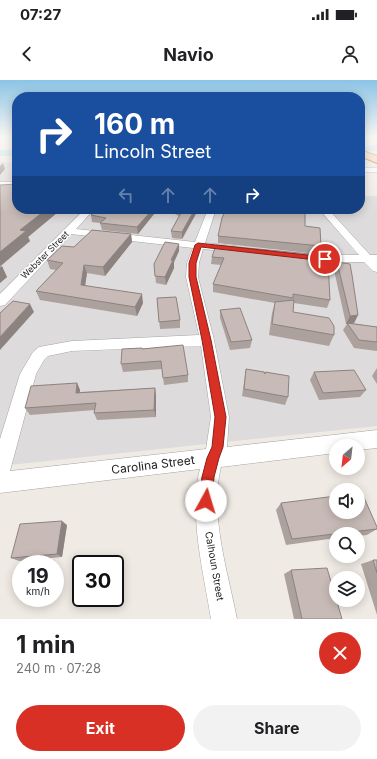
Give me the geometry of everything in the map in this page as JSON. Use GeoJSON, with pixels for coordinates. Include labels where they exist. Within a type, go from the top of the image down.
{"type":"FeatureCollection","features":[{"type":"Feature","properties":{"kind":"street"},"geometry":{"type":"LineString","coordinates":[[365,170],[377,170]]}},
{"type":"Feature","properties":{"kind":"street"},"geometry":{"type":"LineString","coordinates":[[0,184],[12,184]]}},
{"type":"Feature","properties":{"kind":"street","name":"Webster Street"},"geometry":{"type":"LineString","coordinates":[[0,302],[85,214]]}},
{"type":"Feature","properties":{"kind":"street","name":"Calhoun Street"},"geometry":{"type":"LineString","coordinates":[[210,214],[198,245],[193,263],[192,277],[207,340],[220,417],[218,447],[213,458],[208,477],[206,501],[207,522],[224,619]]}},
{"type":"Feature","properties":{"kind":"street"},"geometry":{"type":"LineString","coordinates":[[328,214],[372,258],[377,269]]}},
{"type":"Feature","properties":{"kind":"street"},"geometry":{"type":"LineString","coordinates":[[69,231],[245,250]]}},
{"type":"Feature","properties":{"kind":"street"},"geometry":{"type":"LineString","coordinates":[[292,256],[341,259],[372,258]]}},
{"type":"Feature","properties":{"kind":"street"},"geometry":{"type":"LineString","coordinates":[[0,472],[28,374],[38,356],[44,351],[72,346],[207,340]]}},
{"type":"Feature","properties":{"kind":"street","name":"Carolina Street"},"geometry":{"type":"LineString","coordinates":[[0,482],[377,439]]}},
{"type":"Feature","properties":{"kind":"shaded area"},"geometry":{"type":"Polygon","coordinates":[[[0,162],[12,163],[12,214],[365,214],[365,196],[377,196],[377,426],[0,466],[0,162]]]}},
{"type":"Feature","properties":{"kind":"building"},"geometry":{"type":"Polygon","coordinates":[[[12,184],[12,214],[41,214],[20,230],[26,231],[0,252],[0,185],[12,184]]]}},
{"type":"Feature","properties":{"kind":"building"},"geometry":{"type":"Polygon","coordinates":[[[149,214],[137,227],[100,223],[106,218],[91,215],[149,214]]]}},
{"type":"Feature","properties":{"kind":"building"},"geometry":{"type":"Polygon","coordinates":[[[180,214],[192,214],[182,232],[171,231],[180,214]]]}},
{"type":"Feature","properties":{"kind":"building"},"geometry":{"type":"Polygon","coordinates":[[[224,214],[305,214],[305,226],[320,228],[321,246],[218,236],[224,214]]]}},
{"type":"Feature","properties":{"kind":"building"},"geometry":{"type":"Polygon","coordinates":[[[92,230],[131,234],[103,267],[84,265],[81,285],[142,294],[135,307],[36,291],[63,263],[47,260],[62,246],[74,247],[92,230]]]}},
{"type":"Feature","properties":{"kind":"building"},"geometry":{"type":"Polygon","coordinates":[[[165,242],[179,244],[165,277],[155,276],[154,264],[165,242]]]}},
{"type":"Feature","properties":{"kind":"building"},"geometry":{"type":"Polygon","coordinates":[[[216,245],[321,255],[321,261],[328,261],[330,300],[293,294],[293,298],[213,284],[224,258],[212,257],[216,245]]]}},
{"type":"Feature","properties":{"kind":"building"},"geometry":{"type":"Polygon","coordinates":[[[337,262],[350,264],[358,315],[350,316],[337,262]]]}},
{"type":"Feature","properties":{"kind":"building"},"geometry":{"type":"Polygon","coordinates":[[[176,297],[180,320],[159,322],[157,298],[176,297]]]}},
{"type":"Feature","properties":{"kind":"building"},"geometry":{"type":"Polygon","coordinates":[[[294,300],[293,312],[329,318],[334,326],[334,335],[272,324],[275,302],[294,300]]]}},
{"type":"Feature","properties":{"kind":"building"},"geometry":{"type":"Polygon","coordinates":[[[13,301],[30,304],[0,337],[0,313],[13,301]]]}},
{"type":"Feature","properties":{"kind":"building"},"geometry":{"type":"Polygon","coordinates":[[[240,308],[252,340],[231,342],[220,310],[240,308]]]}},
{"type":"Feature","properties":{"kind":"building"},"geometry":{"type":"Polygon","coordinates":[[[347,323],[377,327],[377,342],[359,340],[347,323]]]}},
{"type":"Feature","properties":{"kind":"building"},"geometry":{"type":"Polygon","coordinates":[[[183,345],[188,375],[163,378],[161,361],[121,364],[122,349],[142,349],[183,345]]]}},
{"type":"Feature","properties":{"kind":"building"},"geometry":{"type":"Polygon","coordinates":[[[246,369],[264,372],[265,374],[265,372],[289,376],[288,397],[244,389],[246,369]]]}},
{"type":"Feature","properties":{"kind":"building"},"geometry":{"type":"Polygon","coordinates":[[[354,370],[366,390],[323,393],[314,372],[354,370]]]}},
{"type":"Feature","properties":{"kind":"building"},"geometry":{"type":"Polygon","coordinates":[[[77,383],[76,393],[155,388],[154,410],[94,413],[96,403],[25,408],[31,386],[77,383]]]}},
{"type":"Feature","properties":{"kind":"building"},"geometry":{"type":"Polygon","coordinates":[[[329,497],[329,519],[365,519],[365,500],[377,529],[365,530],[365,527],[329,527],[329,535],[292,539],[281,503],[329,497]]]}},
{"type":"Feature","properties":{"kind":"building"},"geometry":{"type":"Polygon","coordinates":[[[62,521],[57,554],[12,555],[11,558],[20,524],[62,521]]]}},
{"type":"Feature","properties":{"kind":"building"},"geometry":{"type":"Polygon","coordinates":[[[373,560],[377,560],[377,573],[373,560]]]}},
{"type":"Feature","properties":{"kind":"building"},"geometry":{"type":"Polygon","coordinates":[[[327,568],[329,575],[329,607],[338,607],[342,619],[302,619],[291,570],[327,568]]]}},
{"type":"Feature","properties":{"kind":"route"},"geometry":{"type":"LineString","coordinates":[[206,501],[208,477],[213,458],[218,447],[220,417],[207,340],[192,277],[193,263],[198,245],[325,259]]}}]}
